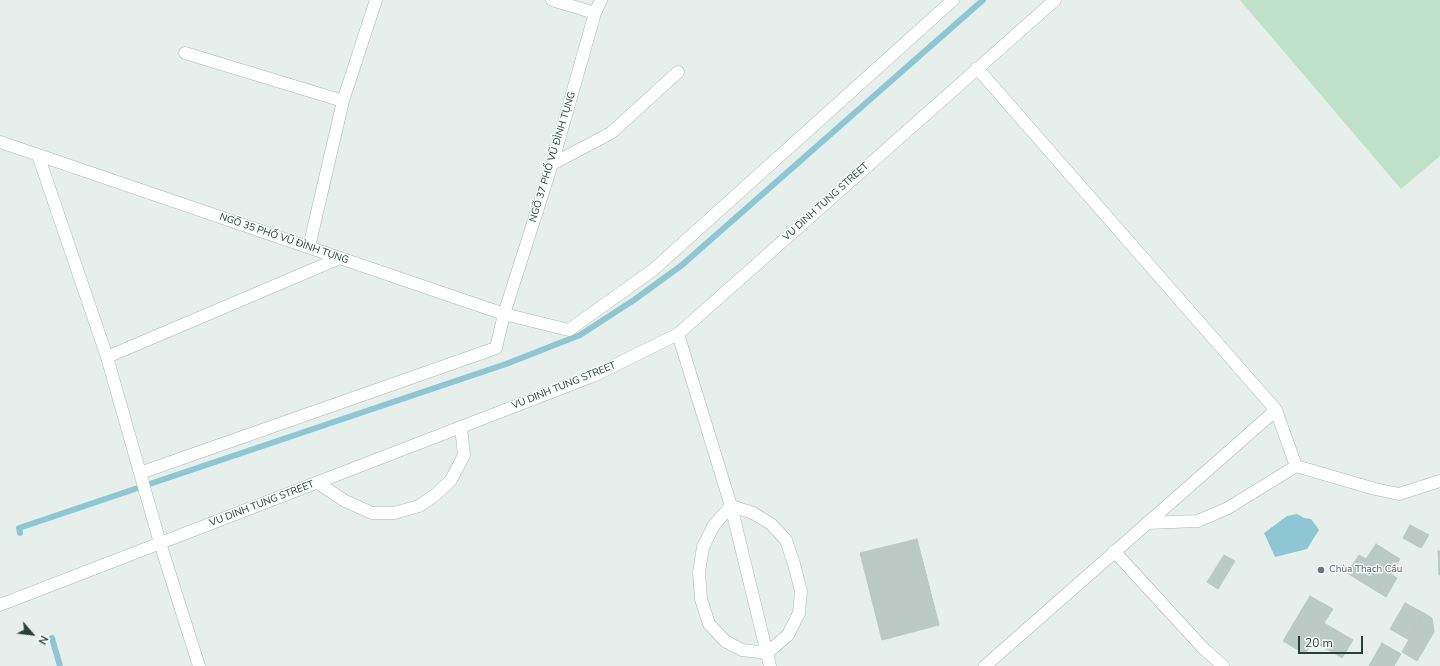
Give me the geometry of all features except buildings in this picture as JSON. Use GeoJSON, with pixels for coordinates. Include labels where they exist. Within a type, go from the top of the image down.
{"type":"FeatureCollection","features":[{"type":"Feature","properties":{"kind":"street"},"geometry":{"type":"LineString","coordinates":[[309,247],[343,101],[376,0]]}},
{"type":"Feature","properties":{"kind":"street"},"geometry":{"type":"LineString","coordinates":[[552,0],[595,13]]}},
{"type":"Feature","properties":{"kind":"street","name":"NGÕ 37 PHỐ VŨ ĐÌNH TỤNG"},"geometry":{"type":"LineString","coordinates":[[140,473],[496,348],[504,314],[552,164],[595,13],[601,0]]}},
{"type":"Feature","properties":{"kind":"street","name":"NGÕ 35 PHỐ VŨ ĐÌNH TỤNG"},"geometry":{"type":"LineString","coordinates":[[0,142],[504,314],[569,330],[653,270],[953,0]]}},
{"type":"Feature","properties":{"kind":"street","name":"VU DINH TUNG STREET"},"geometry":{"type":"LineString","coordinates":[[0,605],[593,376],[678,334],[1055,0]]}},
{"type":"Feature","properties":{"kind":"street"},"geometry":{"type":"LineString","coordinates":[[185,53],[343,101]]}},
{"type":"Feature","properties":{"kind":"street"},"geometry":{"type":"LineString","coordinates":[[977,68],[1276,410],[1296,466]]}},
{"type":"Feature","properties":{"kind":"street"},"geometry":{"type":"LineString","coordinates":[[552,164],[611,133],[678,72]]}},
{"type":"Feature","properties":{"kind":"street"},"geometry":{"type":"LineString","coordinates":[[38,155],[107,357],[160,543],[200,666]]}},
{"type":"Feature","properties":{"kind":"street"},"geometry":{"type":"LineString","coordinates":[[107,357],[340,258]]}},
{"type":"Feature","properties":{"kind":"street"},"geometry":{"type":"LineString","coordinates":[[678,334],[731,506],[770,666]]}},
{"type":"Feature","properties":{"kind":"street"},"geometry":{"type":"LineString","coordinates":[[985,666],[1276,410]]}},
{"type":"Feature","properties":{"kind":"street"},"geometry":{"type":"LineString","coordinates":[[318,483],[345,501],[372,513],[394,513],[419,506],[435,495],[451,480],[464,455],[461,427]]}},
{"type":"Feature","properties":{"kind":"street"},"geometry":{"type":"LineString","coordinates":[[1147,523],[1198,521],[1228,508],[1296,466],[1375,489],[1399,494],[1440,481]]}},
{"type":"Feature","properties":{"kind":"street"},"geometry":{"type":"LineString","coordinates":[[731,506],[753,513],[771,524],[786,540],[801,591],[799,612],[788,635],[767,653],[742,650],[725,641],[709,624],[701,599],[699,572],[703,547],[714,525],[731,506]]}},
{"type":"Feature","properties":{"kind":"street"},"geometry":{"type":"LineString","coordinates":[[1114,551],[1203,648],[1223,666]]}},
{"type":"Feature","properties":{"kind":"green space"},"geometry":{"type":"Polygon","coordinates":[[[1240,0],[1440,0],[1440,156],[1401,189],[1240,0]]]}},
{"type":"Feature","properties":{"kind":"water"},"geometry":{"type":"Polygon","coordinates":[[[1297,514],[1304,518],[1311,519],[1319,530],[1307,549],[1275,557],[1264,533],[1287,516],[1297,514]]]}},
{"type":"Feature","properties":{"kind":"waterway"},"geometry":{"type":"LineString","coordinates":[[20,533],[19,528],[506,364],[580,335],[634,300],[682,265],[983,0]]}},
{"type":"Feature","properties":{"kind":"waterway"},"geometry":{"type":"LineString","coordinates":[[52,638],[60,666]]}},
{"type":"Feature","properties":{"kind":"place","name":"Chùa Thạch Cầu"},"geometry":{"type":"Point","coordinates":[1321,570]}}]}
